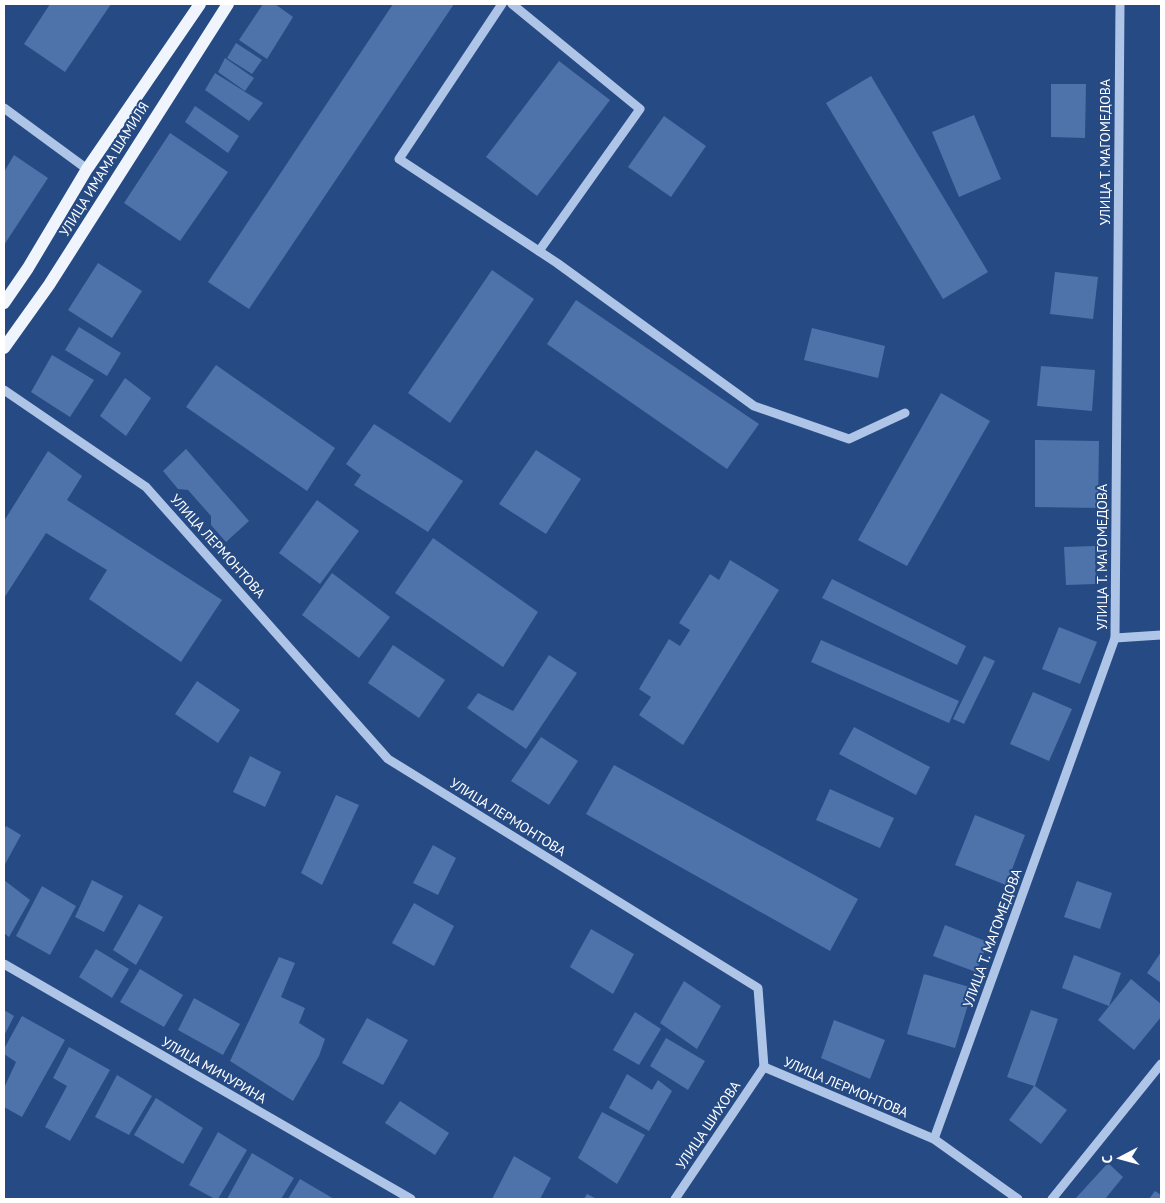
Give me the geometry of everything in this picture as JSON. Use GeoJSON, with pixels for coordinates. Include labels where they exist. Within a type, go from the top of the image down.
{"type":"FeatureCollection","features":[{"type":"Feature","properties":{"kind":"main road","name":"УЛИЦА ИМАМА ШАМИЛЯ"},"geometry":{"type":"LineString","coordinates":[[4,303],[28,268],[87,169],[200,4]]}},
{"type":"Feature","properties":{"kind":"main road","name":"УЛИЦА ИМАМА ШАМИЛЯ"},"geometry":{"type":"LineString","coordinates":[[4,348],[49,285],[228,4]]}},
{"type":"Feature","properties":{"kind":"street"},"geometry":{"type":"LineString","coordinates":[[502,4],[399,159],[539,251],[754,406],[849,439],[905,413]]}},
{"type":"Feature","properties":{"kind":"street"},"geometry":{"type":"LineString","coordinates":[[512,4],[640,110],[539,251]]}},
{"type":"Feature","properties":{"kind":"street","name":"УЛИЦА Т. МАГОМЕДОВА"},"geometry":{"type":"LineString","coordinates":[[934,1139],[1115,638],[1120,4]]}},
{"type":"Feature","properties":{"kind":"street"},"geometry":{"type":"LineString","coordinates":[[4,108],[87,169]]}},
{"type":"Feature","properties":{"kind":"street","name":"УЛИЦА ЛЕРМОНТОВА"},"geometry":{"type":"LineString","coordinates":[[4,390],[146,487],[388,759],[758,988],[764,1067],[934,1139],[1018,1199]]}},
{"type":"Feature","properties":{"kind":"street"},"geometry":{"type":"LineString","coordinates":[[1115,638],[1161,635]]}},
{"type":"Feature","properties":{"kind":"street","name":"УЛИЦА МИЧУРИНА"},"geometry":{"type":"LineString","coordinates":[[4,964],[411,1199]]}},
{"type":"Feature","properties":{"kind":"street"},"geometry":{"type":"LineString","coordinates":[[1052,1199],[1161,1064]]}},
{"type":"Feature","properties":{"kind":"street","name":"УЛИЦА ШИХОВА"},"geometry":{"type":"LineString","coordinates":[[675,1199],[764,1067]]}},
{"type":"Feature","properties":{"kind":"building"},"geometry":{"type":"Polygon","coordinates":[[[50,4],[111,4],[65,72],[24,44],[50,4]]]}},
{"type":"Feature","properties":{"kind":"building"},"geometry":{"type":"Polygon","coordinates":[[[263,4],[275,4],[293,17],[267,59],[239,40],[263,4]]]}},
{"type":"Feature","properties":{"kind":"building"},"geometry":{"type":"Polygon","coordinates":[[[393,4],[454,4],[249,309],[208,282],[393,4]]]}},
{"type":"Feature","properties":{"kind":"building"},"geometry":{"type":"Polygon","coordinates":[[[236,43],[262,60],[252,74],[227,58],[236,43]]]}},
{"type":"Feature","properties":{"kind":"building"},"geometry":{"type":"Polygon","coordinates":[[[225,58],[254,78],[245,91],[218,72],[225,58]]]}},
{"type":"Feature","properties":{"kind":"building"},"geometry":{"type":"Polygon","coordinates":[[[559,61],[610,100],[537,196],[486,157],[559,61]]]}},
{"type":"Feature","properties":{"kind":"building"},"geometry":{"type":"Polygon","coordinates":[[[215,73],[263,103],[249,121],[205,90],[215,73]]]}},
{"type":"Feature","properties":{"kind":"building"},"geometry":{"type":"Polygon","coordinates":[[[871,76],[988,272],[943,299],[826,103],[871,76]]]}},
{"type":"Feature","properties":{"kind":"building"},"geometry":{"type":"Polygon","coordinates":[[[1051,84],[1086,84],[1085,138],[1051,137],[1051,84]]]}},
{"type":"Feature","properties":{"kind":"building"},"geometry":{"type":"Polygon","coordinates":[[[195,106],[239,136],[228,153],[185,122],[195,106]]]}},
{"type":"Feature","properties":{"kind":"building"},"geometry":{"type":"Polygon","coordinates":[[[974,115],[1001,179],[959,197],[932,132],[974,115]]]}},
{"type":"Feature","properties":{"kind":"building"},"geometry":{"type":"Polygon","coordinates":[[[664,116],[706,146],[671,197],[628,167],[664,116]]]}},
{"type":"Feature","properties":{"kind":"building"},"geometry":{"type":"Polygon","coordinates":[[[170,133],[228,172],[180,241],[124,203],[170,133]]]}},
{"type":"Feature","properties":{"kind":"building"},"geometry":{"type":"Polygon","coordinates":[[[14,155],[48,178],[4,245],[4,172],[14,155]]]}},
{"type":"Feature","properties":{"kind":"building"},"geometry":{"type":"Polygon","coordinates":[[[98,263],[142,291],[112,338],[68,310],[98,263]]]}},
{"type":"Feature","properties":{"kind":"building"},"geometry":{"type":"Polygon","coordinates":[[[492,270],[534,299],[450,423],[408,393],[492,270]]]}},
{"type":"Feature","properties":{"kind":"building"},"geometry":{"type":"Polygon","coordinates":[[[1055,272],[1098,277],[1093,319],[1050,314],[1055,272]]]}},
{"type":"Feature","properties":{"kind":"building"},"geometry":{"type":"Polygon","coordinates":[[[576,300],[759,424],[727,469],[547,344],[576,300]]]}},
{"type":"Feature","properties":{"kind":"building"},"geometry":{"type":"Polygon","coordinates":[[[79,327],[121,353],[107,376],[65,350],[79,327]]]}},
{"type":"Feature","properties":{"kind":"building"},"geometry":{"type":"Polygon","coordinates":[[[812,328],[885,346],[878,378],[804,360],[812,328]]]}},
{"type":"Feature","properties":{"kind":"building"},"geometry":{"type":"Polygon","coordinates":[[[52,355],[94,380],[70,417],[31,392],[52,355]]]}},
{"type":"Feature","properties":{"kind":"building"},"geometry":{"type":"Polygon","coordinates":[[[216,365],[335,448],[307,491],[186,407],[216,365]]]}},
{"type":"Feature","properties":{"kind":"building"},"geometry":{"type":"Polygon","coordinates":[[[1041,366],[1095,370],[1092,411],[1037,406],[1041,366]]]}},
{"type":"Feature","properties":{"kind":"building"},"geometry":{"type":"Polygon","coordinates":[[[125,378],[151,398],[126,436],[100,416],[125,378]]]}},
{"type":"Feature","properties":{"kind":"building"},"geometry":{"type":"Polygon","coordinates":[[[941,393],[990,421],[907,566],[858,540],[941,393]]]}},
{"type":"Feature","properties":{"kind":"building"},"geometry":{"type":"Polygon","coordinates":[[[374,424],[463,481],[428,532],[354,485],[361,475],[346,464],[374,424]]]}},
{"type":"Feature","properties":{"kind":"building"},"geometry":{"type":"Polygon","coordinates":[[[1035,440],[1099,441],[1098,508],[1035,507],[1035,440]]]}},
{"type":"Feature","properties":{"kind":"building"},"geometry":{"type":"Polygon","coordinates":[[[186,449],[249,521],[226,542],[211,525],[211,516],[188,490],[178,489],[163,471],[186,449]]]}},
{"type":"Feature","properties":{"kind":"building"},"geometry":{"type":"Polygon","coordinates":[[[536,450],[581,479],[546,534],[499,504],[536,450]]]}},
{"type":"Feature","properties":{"kind":"building"},"geometry":{"type":"Polygon","coordinates":[[[48,451],[82,476],[67,500],[222,600],[181,662],[89,599],[107,570],[46,533],[4,598],[4,521],[48,451]]]}},
{"type":"Feature","properties":{"kind":"building"},"geometry":{"type":"Polygon","coordinates":[[[317,500],[359,531],[320,584],[279,553],[317,500]]]}},
{"type":"Feature","properties":{"kind":"building"},"geometry":{"type":"Polygon","coordinates":[[[433,538],[538,612],[503,667],[395,593],[433,538]]]}},
{"type":"Feature","properties":{"kind":"building"},"geometry":{"type":"Polygon","coordinates":[[[1095,546],[1096,584],[1066,585],[1064,547],[1095,546]]]}},
{"type":"Feature","properties":{"kind":"building"},"geometry":{"type":"Polygon","coordinates":[[[730,560],[779,590],[683,745],[639,715],[651,697],[639,689],[669,639],[680,646],[690,630],[679,623],[710,574],[719,580],[730,560]]]}},
{"type":"Feature","properties":{"kind":"building"},"geometry":{"type":"Polygon","coordinates":[[[332,573],[390,617],[359,658],[302,615],[332,573]]]}},
{"type":"Feature","properties":{"kind":"building"},"geometry":{"type":"Polygon","coordinates":[[[832,579],[966,646],[957,665],[822,598],[832,579]]]}},
{"type":"Feature","properties":{"kind":"building"},"geometry":{"type":"Polygon","coordinates":[[[1059,627],[1097,642],[1080,684],[1042,669],[1059,627]]]}},
{"type":"Feature","properties":{"kind":"building"},"geometry":{"type":"Polygon","coordinates":[[[821,640],[959,701],[949,723],[811,662],[821,640]]]}},
{"type":"Feature","properties":{"kind":"building"},"geometry":{"type":"Polygon","coordinates":[[[393,645],[445,680],[419,718],[368,683],[393,645]]]}},
{"type":"Feature","properties":{"kind":"building"},"geometry":{"type":"Polygon","coordinates":[[[549,655],[577,673],[526,749],[467,708],[478,693],[513,711],[549,655]]]}},
{"type":"Feature","properties":{"kind":"building"},"geometry":{"type":"Polygon","coordinates":[[[984,656],[995,661],[964,724],[953,719],[984,656]]]}},
{"type":"Feature","properties":{"kind":"building"},"geometry":{"type":"Polygon","coordinates":[[[197,681],[240,710],[218,743],[175,714],[197,681]]]}},
{"type":"Feature","properties":{"kind":"building"},"geometry":{"type":"Polygon","coordinates":[[[1033,692],[1072,709],[1049,761],[1010,744],[1033,692]]]}},
{"type":"Feature","properties":{"kind":"building"},"geometry":{"type":"Polygon","coordinates":[[[854,727],[930,767],[916,795],[839,754],[854,727]]]}},
{"type":"Feature","properties":{"kind":"building"},"geometry":{"type":"Polygon","coordinates":[[[541,737],[578,761],[549,805],[511,781],[541,737]]]}},
{"type":"Feature","properties":{"kind":"building"},"geometry":{"type":"Polygon","coordinates":[[[250,756],[281,772],[265,807],[233,792],[250,756]]]}},
{"type":"Feature","properties":{"kind":"building"},"geometry":{"type":"Polygon","coordinates":[[[614,765],[858,899],[830,951],[586,814],[614,765]]]}},
{"type":"Feature","properties":{"kind":"building"},"geometry":{"type":"Polygon","coordinates":[[[830,789],[894,818],[880,848],[816,820],[830,789]]]}},
{"type":"Feature","properties":{"kind":"building"},"geometry":{"type":"Polygon","coordinates":[[[336,795],[359,805],[322,885],[301,873],[336,795]]]}},
{"type":"Feature","properties":{"kind":"building"},"geometry":{"type":"Polygon","coordinates":[[[975,815],[1025,835],[1006,885],[955,865],[975,815]]]}},
{"type":"Feature","properties":{"kind":"building"},"geometry":{"type":"Polygon","coordinates":[[[6,826],[21,835],[4,866],[4,830],[6,826]]]}},
{"type":"Feature","properties":{"kind":"building"},"geometry":{"type":"Polygon","coordinates":[[[433,845],[456,858],[438,895],[413,883],[433,845]]]}},
{"type":"Feature","properties":{"kind":"building"},"geometry":{"type":"Polygon","coordinates":[[[4,880],[30,900],[9,937],[4,933],[4,880]]]}},
{"type":"Feature","properties":{"kind":"building"},"geometry":{"type":"Polygon","coordinates":[[[92,880],[123,896],[104,932],[75,917],[92,880]]]}},
{"type":"Feature","properties":{"kind":"building"},"geometry":{"type":"Polygon","coordinates":[[[1077,881],[1112,893],[1100,929],[1064,917],[1077,881]]]}},
{"type":"Feature","properties":{"kind":"building"},"geometry":{"type":"Polygon","coordinates":[[[42,886],[76,906],[50,955],[16,936],[42,886]]]}},
{"type":"Feature","properties":{"kind":"building"},"geometry":{"type":"Polygon","coordinates":[[[414,903],[454,926],[434,966],[392,943],[414,903]]]}},
{"type":"Feature","properties":{"kind":"building"},"geometry":{"type":"Polygon","coordinates":[[[139,904],[163,917],[136,965],[113,950],[139,904]]]}},
{"type":"Feature","properties":{"kind":"building"},"geometry":{"type":"Polygon","coordinates":[[[945,925],[988,942],[976,972],[933,956],[945,925]]]}},
{"type":"Feature","properties":{"kind":"building"},"geometry":{"type":"Polygon","coordinates":[[[591,929],[634,954],[613,994],[570,967],[591,929]]]}},
{"type":"Feature","properties":{"kind":"building"},"geometry":{"type":"Polygon","coordinates":[[[96,949],[129,969],[112,998],[79,977],[96,949]]]}},
{"type":"Feature","properties":{"kind":"building"},"geometry":{"type":"Polygon","coordinates":[[[1161,952],[1161,983],[1147,973],[1161,952]]]}},
{"type":"Feature","properties":{"kind":"building"},"geometry":{"type":"Polygon","coordinates":[[[1074,955],[1121,973],[1109,1006],[1062,988],[1074,955]]]}},
{"type":"Feature","properties":{"kind":"building"},"geometry":{"type":"Polygon","coordinates":[[[279,957],[295,963],[281,997],[305,1008],[299,1023],[325,1039],[319,1056],[293,1101],[230,1061],[279,957]]]}},
{"type":"Feature","properties":{"kind":"building"},"geometry":{"type":"Polygon","coordinates":[[[140,969],[183,995],[164,1027],[120,1002],[140,969]]]}},
{"type":"Feature","properties":{"kind":"building"},"geometry":{"type":"Polygon","coordinates":[[[924,974],[973,988],[955,1048],[907,1034],[924,974]]]}},
{"type":"Feature","properties":{"kind":"building"},"geometry":{"type":"Polygon","coordinates":[[[1131,979],[1161,1004],[1161,1017],[1134,1050],[1098,1020],[1131,979]]]}},
{"type":"Feature","properties":{"kind":"building"},"geometry":{"type":"Polygon","coordinates":[[[684,981],[721,1006],[697,1049],[660,1023],[684,981]]]}},
{"type":"Feature","properties":{"kind":"building"},"geometry":{"type":"Polygon","coordinates":[[[194,998],[240,1024],[223,1055],[178,1030],[194,998]]]}},
{"type":"Feature","properties":{"kind":"building"},"geometry":{"type":"Polygon","coordinates":[[[4,1010],[14,1016],[4,1036],[4,1010]]]}},
{"type":"Feature","properties":{"kind":"building"},"geometry":{"type":"Polygon","coordinates":[[[1031,1010],[1058,1019],[1035,1086],[1067,1110],[1041,1144],[1009,1120],[1034,1086],[1007,1077],[1031,1010]]]}},
{"type":"Feature","properties":{"kind":"building"},"geometry":{"type":"Polygon","coordinates":[[[635,1012],[661,1029],[639,1065],[613,1050],[635,1012]]]}},
{"type":"Feature","properties":{"kind":"building"},"geometry":{"type":"Polygon","coordinates":[[[22,1016],[65,1040],[22,1117],[4,1107],[4,1088],[16,1062],[4,1054],[4,1049],[22,1016]]]}},
{"type":"Feature","properties":{"kind":"building"},"geometry":{"type":"Polygon","coordinates":[[[367,1018],[408,1040],[383,1085],[342,1063],[367,1018]]]}},
{"type":"Feature","properties":{"kind":"building"},"geometry":{"type":"Polygon","coordinates":[[[834,1020],[885,1040],[870,1079],[821,1058],[834,1020]]]}},
{"type":"Feature","properties":{"kind":"building"},"geometry":{"type":"Polygon","coordinates":[[[666,1038],[705,1061],[688,1090],[650,1066],[666,1038]]]}},
{"type":"Feature","properties":{"kind":"building"},"geometry":{"type":"Polygon","coordinates":[[[69,1047],[110,1070],[70,1141],[45,1127],[67,1086],[53,1078],[69,1047]]]}},
{"type":"Feature","properties":{"kind":"building"},"geometry":{"type":"Polygon","coordinates":[[[627,1074],[652,1090],[658,1080],[672,1091],[649,1131],[609,1108],[627,1074]]]}},
{"type":"Feature","properties":{"kind":"building"},"geometry":{"type":"Polygon","coordinates":[[[117,1075],[152,1096],[129,1135],[95,1117],[117,1075]]]}},
{"type":"Feature","properties":{"kind":"building"},"geometry":{"type":"Polygon","coordinates":[[[156,1098],[203,1128],[183,1164],[134,1135],[156,1098]]]}},
{"type":"Feature","properties":{"kind":"building"},"geometry":{"type":"Polygon","coordinates":[[[400,1101],[449,1133],[435,1155],[385,1123],[400,1101]]]}},
{"type":"Feature","properties":{"kind":"building"},"geometry":{"type":"Polygon","coordinates":[[[602,1112],[645,1135],[617,1184],[578,1158],[602,1112]]]}},
{"type":"Feature","properties":{"kind":"building"},"geometry":{"type":"Polygon","coordinates":[[[218,1132],[247,1150],[218,1199],[215,1199],[189,1185],[218,1132]]]}},
{"type":"Feature","properties":{"kind":"building"},"geometry":{"type":"Polygon","coordinates":[[[252,1153],[294,1178],[281,1199],[227,1199],[252,1153]]]}},
{"type":"Feature","properties":{"kind":"building"},"geometry":{"type":"Polygon","coordinates":[[[514,1156],[551,1178],[540,1199],[492,1199],[514,1156]]]}},
{"type":"Feature","properties":{"kind":"building"},"geometry":{"type":"Polygon","coordinates":[[[1108,1163],[1123,1177],[1105,1199],[1075,1199],[1108,1163]]]}},
{"type":"Feature","properties":{"kind":"building"},"geometry":{"type":"Polygon","coordinates":[[[300,1179],[334,1199],[288,1199],[300,1179]]]}},
{"type":"Feature","properties":{"kind":"building"},"geometry":{"type":"Polygon","coordinates":[[[1155,1191],[1161,1195],[1161,1199],[1149,1199],[1155,1191]]]}},
{"type":"Feature","properties":{"kind":"building"},"geometry":{"type":"Polygon","coordinates":[[[587,1194],[597,1199],[584,1199],[587,1194]]]}}]}
